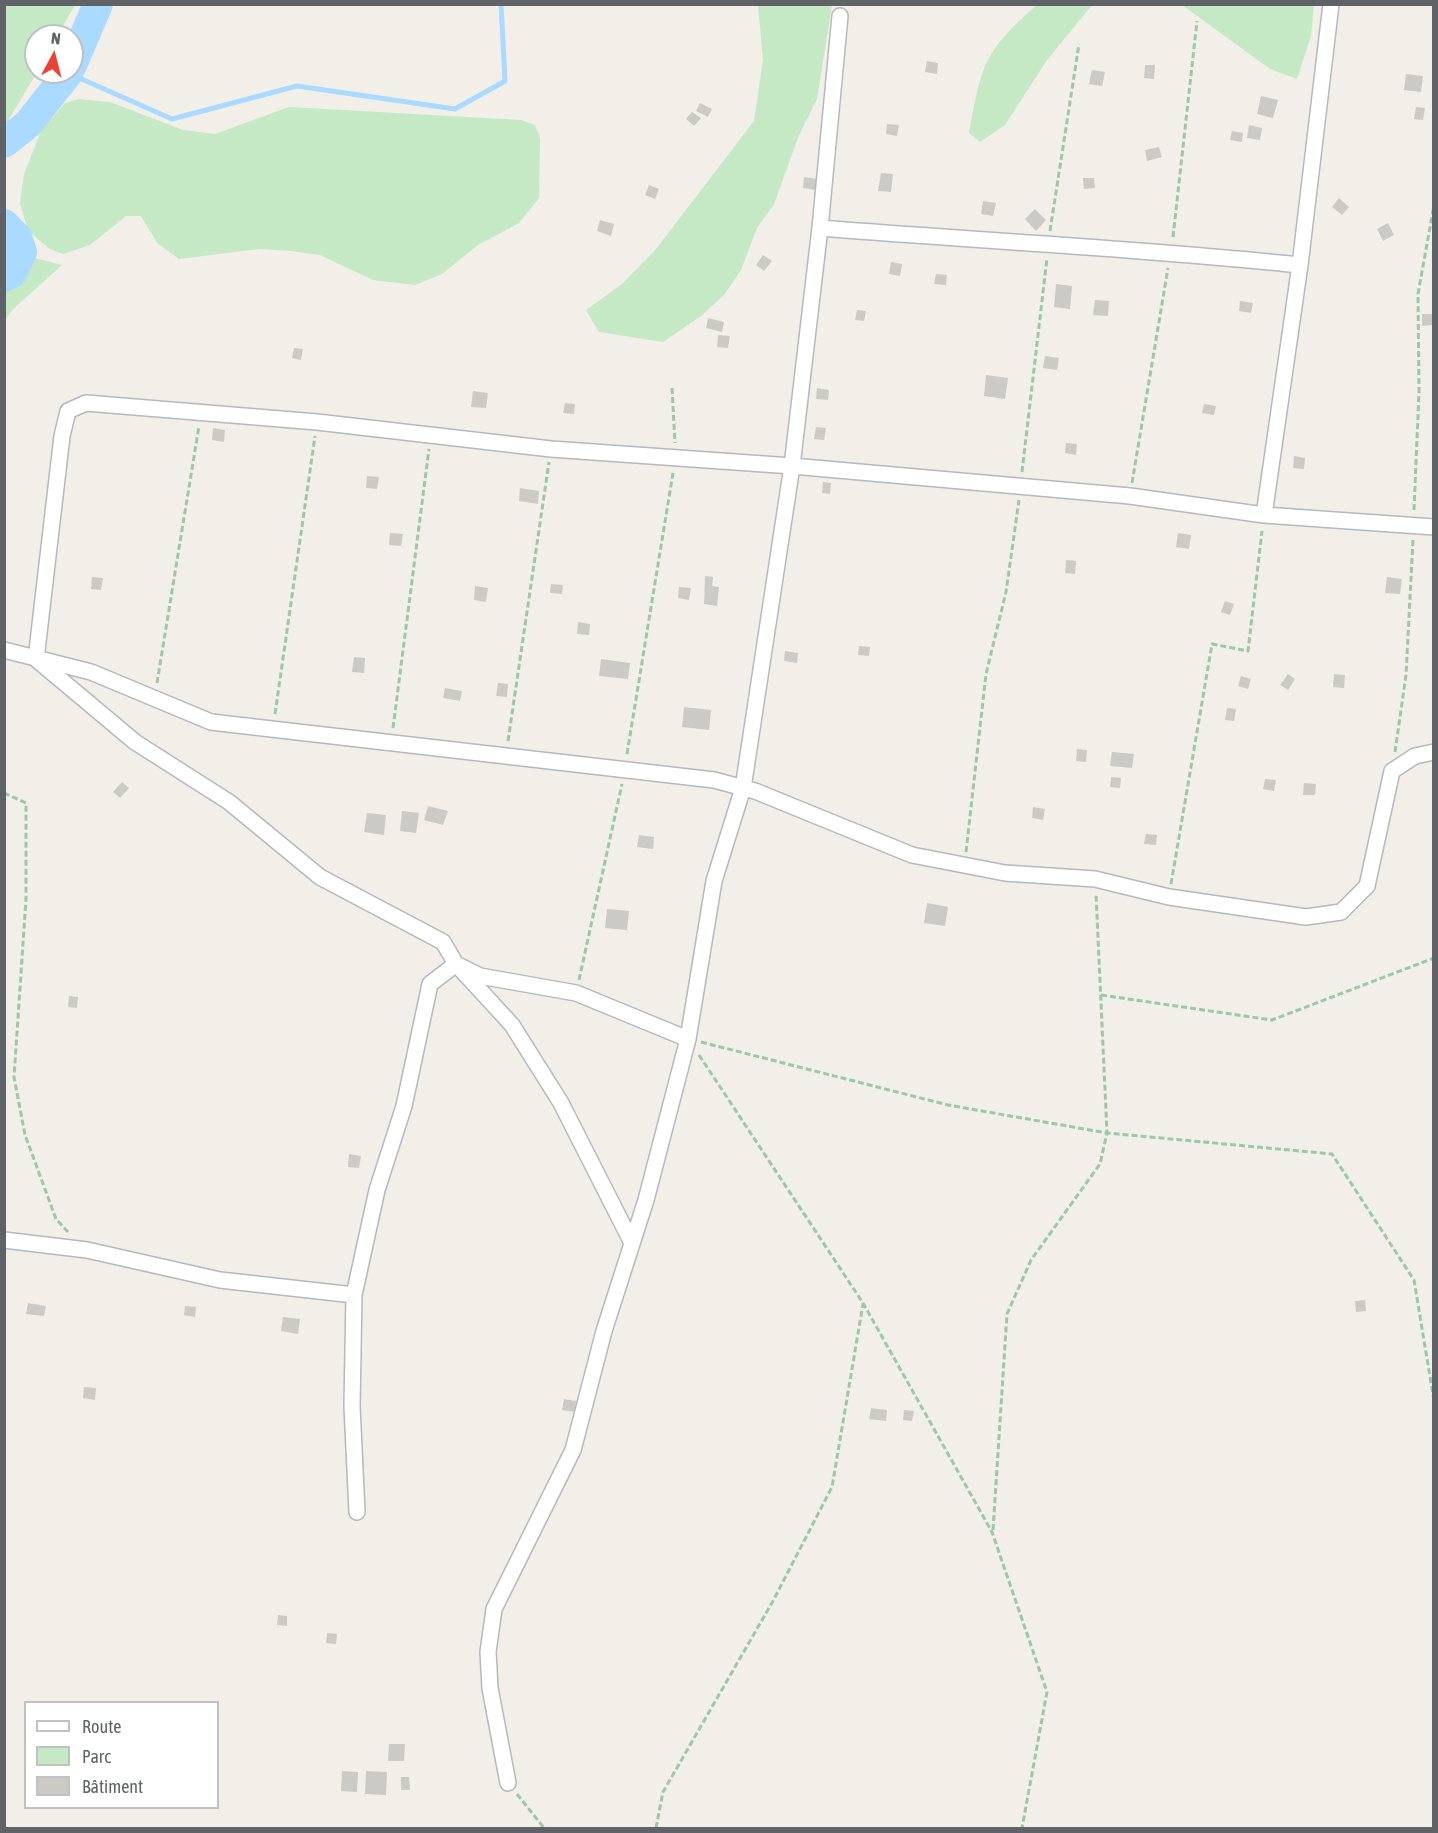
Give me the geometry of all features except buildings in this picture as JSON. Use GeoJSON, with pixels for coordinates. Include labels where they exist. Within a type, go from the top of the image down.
{"type":"FeatureCollection","features":[{"type":"Feature","properties":{"kind":"street"},"geometry":{"type":"LineString","coordinates":[[1264,515],[1300,265],[1331,4]]}},
{"type":"Feature","properties":{"kind":"street"},"geometry":{"type":"LineString","coordinates":[[508,1783],[490,1688],[488,1652],[494,1610],[573,1450],[604,1330],[632,1243],[688,1039],[714,881],[743,788],[792,466],[820,228],[840,16]]}},
{"type":"Feature","properties":{"kind":"street"},"geometry":{"type":"LineString","coordinates":[[820,228],[1048,246],[1171,251],[1300,265]]}},
{"type":"Feature","properties":{"kind":"street"},"geometry":{"type":"LineString","coordinates":[[36,658],[62,436],[68,411],[86,403],[317,422],[551,449],[792,466],[1130,496],[1264,515],[1434,527]]}},
{"type":"Feature","properties":{"kind":"street"},"geometry":{"type":"LineString","coordinates":[[4,650],[91,672],[211,722],[507,754],[714,780],[743,788],[912,855],[1005,873],[1095,879],[1169,897],[1306,917],[1341,912],[1367,886],[1392,771],[1415,756],[1434,752]]}},
{"type":"Feature","properties":{"kind":"street"},"geometry":{"type":"LineString","coordinates":[[36,658],[135,742],[229,802],[320,877],[444,942],[456,964],[512,1024],[561,1103],[632,1243]]}},
{"type":"Feature","properties":{"kind":"street"},"geometry":{"type":"LineString","coordinates":[[456,964],[480,976],[576,993],[688,1039]]}},
{"type":"Feature","properties":{"kind":"street"},"geometry":{"type":"LineString","coordinates":[[357,1512],[352,1406],[354,1295],[377,1190],[404,1106],[430,984],[456,964]]}},
{"type":"Feature","properties":{"kind":"street"},"geometry":{"type":"LineString","coordinates":[[4,1240],[87,1250],[220,1280],[354,1295]]}},
{"type":"Feature","properties":{"kind":"path"},"geometry":{"type":"LineString","coordinates":[[964,865],[986,674],[1006,592],[1021,486],[1048,246],[1079,44]]}},
{"type":"Feature","properties":{"kind":"path"},"geometry":{"type":"LineString","coordinates":[[1392,771],[1406,675],[1419,392],[1418,294],[1434,205]]}},
{"type":"Feature","properties":{"kind":"path"},"geometry":{"type":"LineString","coordinates":[[576,993],[625,769],[675,459],[672,388]]}},
{"type":"Feature","properties":{"kind":"path"},"geometry":{"type":"LineString","coordinates":[[155,699],[202,413]]}},
{"type":"Feature","properties":{"kind":"path"},"geometry":{"type":"LineString","coordinates":[[273,730],[317,422]]}},
{"type":"Feature","properties":{"kind":"path"},"geometry":{"type":"LineString","coordinates":[[391,742],[431,436]]}},
{"type":"Feature","properties":{"kind":"path"},"geometry":{"type":"LineString","coordinates":[[507,754],[551,449]]}},
{"type":"Feature","properties":{"kind":"path"},"geometry":{"type":"LineString","coordinates":[[1169,897],[1212,644],[1248,651],[1264,515]]}},
{"type":"Feature","properties":{"kind":"path"},"geometry":{"type":"LineString","coordinates":[[4,793],[26,803],[26,899],[14,1077],[25,1135],[56,1219],[87,1250]]}},
{"type":"Feature","properties":{"kind":"path"},"geometry":{"type":"LineString","coordinates":[[992,1532],[1007,1314],[1031,1260],[1100,1164],[1107,1133],[1095,879]]}},
{"type":"Feature","properties":{"kind":"path"},"geometry":{"type":"LineString","coordinates":[[1101,995],[1272,1020],[1434,958]]}},
{"type":"Feature","properties":{"kind":"path"},"geometry":{"type":"LineString","coordinates":[[688,1039],[948,1105],[1107,1133],[1332,1154],[1414,1280],[1434,1401]]}},
{"type":"Feature","properties":{"kind":"path"},"geometry":{"type":"LineString","coordinates":[[688,1039],[863,1303],[992,1532],[1047,1692],[1022,1828]]}},
{"type":"Feature","properties":{"kind":"path"},"geometry":{"type":"LineString","coordinates":[[656,1828],[663,1792],[773,1601],[832,1487],[863,1303]]}},
{"type":"Feature","properties":{"kind":"path"},"geometry":{"type":"LineString","coordinates":[[508,1783],[543,1828]]}},
{"type":"Feature","properties":{"kind":"green space"},"geometry":{"type":"Polygon","coordinates":[[[5,4],[75,5],[64,24],[24,24],[24,84],[30,84],[5,126],[5,4]]]}},
{"type":"Feature","properties":{"kind":"green space"},"geometry":{"type":"Polygon","coordinates":[[[1038,4],[1092,5],[1047,60],[1005,125],[980,142],[969,133],[982,75],[995,48],[1038,4]]]}},
{"type":"Feature","properties":{"kind":"green space"},"geometry":{"type":"Polygon","coordinates":[[[758,5],[832,5],[817,99],[799,135],[774,204],[757,228],[741,270],[724,295],[701,316],[663,342],[599,332],[586,310],[622,284],[656,249],[754,121],[763,60],[758,5]]]}},
{"type":"Feature","properties":{"kind":"green space"},"geometry":{"type":"Polygon","coordinates":[[[1182,5],[1314,5],[1311,36],[1297,79],[1270,69],[1182,5]]]}},
{"type":"Feature","properties":{"kind":"green space"},"geometry":{"type":"Polygon","coordinates":[[[79,99],[110,102],[183,130],[215,134],[289,107],[521,120],[535,125],[540,138],[539,198],[519,223],[478,245],[442,274],[415,285],[373,280],[320,255],[291,251],[259,249],[179,259],[157,243],[141,216],[126,216],[90,245],[63,254],[50,249],[28,231],[20,203],[24,174],[41,131],[65,103],[79,99]]]}},
{"type":"Feature","properties":{"kind":"green space"},"geometry":{"type":"Polygon","coordinates":[[[27,256],[62,265],[12,310],[5,321],[5,292],[27,256]]]}},
{"type":"Feature","properties":{"kind":"waterway"},"geometry":{"type":"LineString","coordinates":[[84,37],[98,4]]}},
{"type":"Feature","properties":{"kind":"waterway"},"geometry":{"type":"LineString","coordinates":[[84,80],[172,119],[297,86],[455,109],[505,81],[501,4]]}},
{"type":"Feature","properties":{"kind":"waterway"},"geometry":{"type":"LineString","coordinates":[[4,143],[28,124],[60,84]]}},
{"type":"Feature","properties":{"kind":"waterway"},"geometry":{"type":"LineString","coordinates":[[4,224],[17,237],[22,252],[12,273],[4,277]]}}]}
